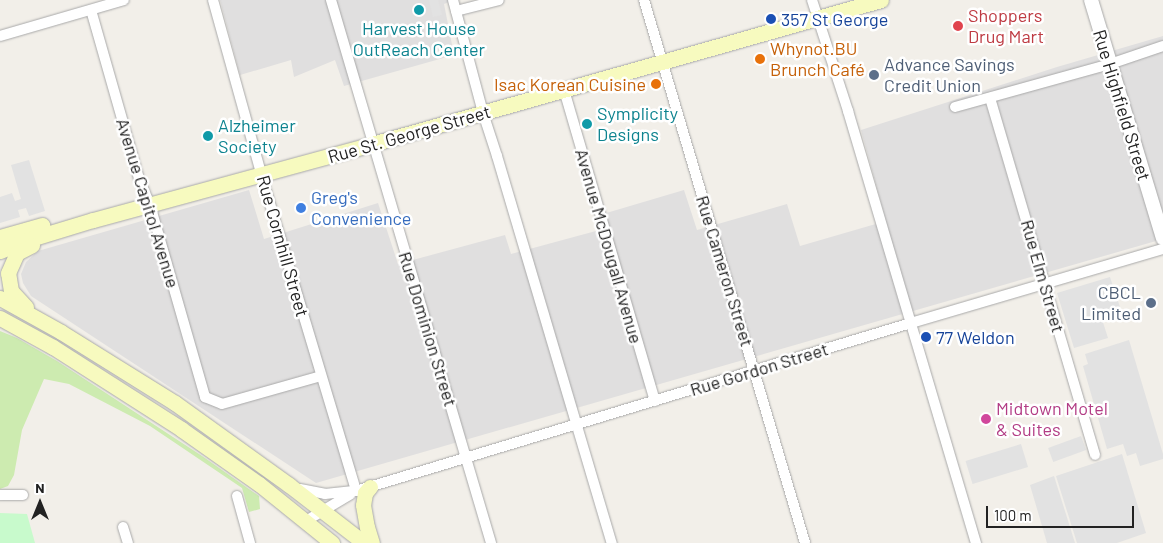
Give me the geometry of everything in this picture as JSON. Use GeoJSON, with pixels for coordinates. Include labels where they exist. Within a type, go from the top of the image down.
{"type":"FeatureCollection","features":[{"type":"Feature","properties":{"kind":"main road","name":"Rue St. George Street"},"geometry":{"type":"LineString","coordinates":[[0,251],[27,240],[93,220],[372,144],[881,0]]}},
{"type":"Feature","properties":{"kind":"main road"},"geometry":{"type":"LineString","coordinates":[[0,236],[48,224],[93,220]]}},
{"type":"Feature","properties":{"kind":"main road"},"geometry":{"type":"LineString","coordinates":[[61,332],[14,296],[8,282],[8,269],[12,260],[22,249],[60,236],[93,220]]}},
{"type":"Feature","properties":{"kind":"main road"},"geometry":{"type":"LineString","coordinates":[[0,298],[61,332],[175,403],[290,484],[364,543]]}},
{"type":"Feature","properties":{"kind":"main road"},"geometry":{"type":"LineString","coordinates":[[0,318],[98,375],[181,429],[306,520],[332,543]]}},
{"type":"Feature","properties":{"kind":"main road"},"geometry":{"type":"LineString","coordinates":[[0,324],[18,328]]}},
{"type":"Feature","properties":{"kind":"main road"},"geometry":{"type":"LineString","coordinates":[[363,489],[367,527],[372,543]]}},
{"type":"Feature","properties":{"kind":"street"},"geometry":{"type":"LineString","coordinates":[[0,36],[124,0]]}},
{"type":"Feature","properties":{"kind":"street","name":"Rue Cornhill Street"},"geometry":{"type":"LineString","coordinates":[[213,0],[322,376],[363,489]]}},
{"type":"Feature","properties":{"kind":"street","name":"Rue Dominion Street"},"geometry":{"type":"LineString","coordinates":[[331,0],[491,543]]}},
{"type":"Feature","properties":{"kind":"street"},"geometry":{"type":"LineString","coordinates":[[453,0],[483,113],[578,424],[612,543]]}},
{"type":"Feature","properties":{"kind":"street"},"geometry":{"type":"LineString","coordinates":[[456,11],[499,0]]}},
{"type":"Feature","properties":{"kind":"street","name":"Rue Cameron Street"},"geometry":{"type":"LineString","coordinates":[[644,0],[805,543]]}},
{"type":"Feature","properties":{"kind":"street"},"geometry":{"type":"LineString","coordinates":[[812,0],[976,543]]}},
{"type":"Feature","properties":{"kind":"street","name":"Rue Highfield Street"},"geometry":{"type":"LineString","coordinates":[[1091,0],[1163,238]]}},
{"type":"Feature","properties":{"kind":"street","name":"Avenue Capitol Avenue"},"geometry":{"type":"LineString","coordinates":[[90,10],[139,178],[150,204],[205,397],[222,404],[322,376]]}},
{"type":"Feature","properties":{"kind":"street"},"geometry":{"type":"LineString","coordinates":[[955,107],[1110,64],[1163,46]]}},
{"type":"Feature","properties":{"kind":"street","name":"Avenue McDougall Avenue"},"geometry":{"type":"LineString","coordinates":[[564,90],[655,401]]}},
{"type":"Feature","properties":{"kind":"street","name":"Rue Elm Street"},"geometry":{"type":"LineString","coordinates":[[990,98],[1095,455]]}},
{"type":"Feature","properties":{"kind":"street","name":"Rue Gordon Street"},"geometry":{"type":"LineString","coordinates":[[306,520],[363,489],[911,323],[1163,249]]}},
{"type":"Feature","properties":{"kind":"street","name":"Rue Gordon Street"},"geometry":{"type":"LineString","coordinates":[[290,484],[315,493],[363,489]]}},
{"type":"Feature","properties":{"kind":"street"},"geometry":{"type":"LineString","coordinates":[[0,494],[23,495]]}},
{"type":"Feature","properties":{"kind":"street"},"geometry":{"type":"LineString","coordinates":[[236,496],[250,543]]}},
{"type":"Feature","properties":{"kind":"street"},"geometry":{"type":"LineString","coordinates":[[123,527],[128,543]]}},
{"type":"Feature","properties":{"kind":"shaded area"},"geometry":{"type":"Polygon","coordinates":[[[220,0],[454,0],[444,4],[454,55],[344,86],[335,60],[294,77],[291,60],[240,75],[220,0]]]}},
{"type":"Feature","properties":{"kind":"shaded area"},"geometry":{"type":"Polygon","coordinates":[[[429,0],[438,0],[442,15],[433,17],[429,0]]]}},
{"type":"Feature","properties":{"kind":"shaded area"},"geometry":{"type":"Polygon","coordinates":[[[1163,36],[1163,239],[316,483],[31,296],[23,283],[21,274],[26,262],[38,251],[249,190],[264,239],[378,203],[398,264],[505,235],[511,254],[607,228],[603,214],[684,190],[697,230],[787,204],[800,246],[886,221],[861,130],[1057,67],[1163,36]]]}},
{"type":"Feature","properties":{"kind":"shaded area"},"geometry":{"type":"Polygon","coordinates":[[[29,160],[45,211],[29,216],[26,208],[18,210],[20,217],[0,223],[0,197],[12,193],[15,201],[21,199],[11,165],[29,160]]]}},
{"type":"Feature","properties":{"kind":"shaded area"},"geometry":{"type":"Polygon","coordinates":[[[1110,277],[1120,307],[1100,313],[1108,338],[1074,348],[1057,293],[1110,277]]]}},
{"type":"Feature","properties":{"kind":"shaded area"},"geometry":{"type":"Polygon","coordinates":[[[1129,340],[1163,454],[1163,459],[1140,466],[1136,453],[1127,456],[1123,444],[1107,449],[1083,366],[1088,364],[1085,354],[1129,340]]]}},
{"type":"Feature","properties":{"kind":"shaded area"},"geometry":{"type":"Polygon","coordinates":[[[1081,436],[1086,450],[1053,462],[1048,448],[1081,436]]]}},
{"type":"Feature","properties":{"kind":"shaded area"},"geometry":{"type":"Polygon","coordinates":[[[1021,444],[1028,467],[973,484],[966,461],[1021,444]]]}},
{"type":"Feature","properties":{"kind":"shaded area"},"geometry":{"type":"Polygon","coordinates":[[[1122,454],[1146,533],[1117,543],[1077,543],[1056,476],[1122,454]]]}},
{"type":"Feature","properties":{"kind":"shaded area"},"geometry":{"type":"Polygon","coordinates":[[[1054,476],[1075,543],[1047,543],[1030,485],[1054,476]]]}},
{"type":"Feature","properties":{"kind":"green space"},"geometry":{"type":"Polygon","coordinates":[[[0,331],[17,338],[57,361],[202,456],[259,496],[260,509],[249,512],[242,488],[150,426],[69,384],[44,379],[22,430],[14,475],[8,486],[0,489],[0,331]]]}},
{"type":"Feature","properties":{"kind":"green space"},"geometry":{"type":"Polygon","coordinates":[[[0,513],[27,514],[35,543],[0,543],[0,513]]]}},
{"type":"Feature","properties":{"kind":"place","name":"Harvest House OutReach Center"},"geometry":{"type":"Point","coordinates":[419,10]}},
{"type":"Feature","properties":{"kind":"place","name":"357 St George"},"geometry":{"type":"Point","coordinates":[771,19]}},
{"type":"Feature","properties":{"kind":"place","name":"Shoppers Drug Mart"},"geometry":{"type":"Point","coordinates":[958,26]}},
{"type":"Feature","properties":{"kind":"place","name":"Whynot.BU Brunch Café"},"geometry":{"type":"Point","coordinates":[760,59]}},
{"type":"Feature","properties":{"kind":"place","name":"Advance Savings Credit Union"},"geometry":{"type":"Point","coordinates":[874,75]}},
{"type":"Feature","properties":{"kind":"place","name":"Isac Korean Cuisine"},"geometry":{"type":"Point","coordinates":[656,84]}},
{"type":"Feature","properties":{"kind":"place","name":"Symplicity Designs"},"geometry":{"type":"Point","coordinates":[587,124]}},
{"type":"Feature","properties":{"kind":"place","name":"Alzheimer Society"},"geometry":{"type":"Point","coordinates":[208,136]}},
{"type":"Feature","properties":{"kind":"place","name":"Greg's Convenience"},"geometry":{"type":"Point","coordinates":[301,208]}},
{"type":"Feature","properties":{"kind":"place","name":"CBCL Limited"},"geometry":{"type":"Point","coordinates":[1151,303]}},
{"type":"Feature","properties":{"kind":"place","name":"77 Weldon"},"geometry":{"type":"Point","coordinates":[926,337]}},
{"type":"Feature","properties":{"kind":"place","name":"Midtown Motel & Suites"},"geometry":{"type":"Point","coordinates":[986,419]}}]}
